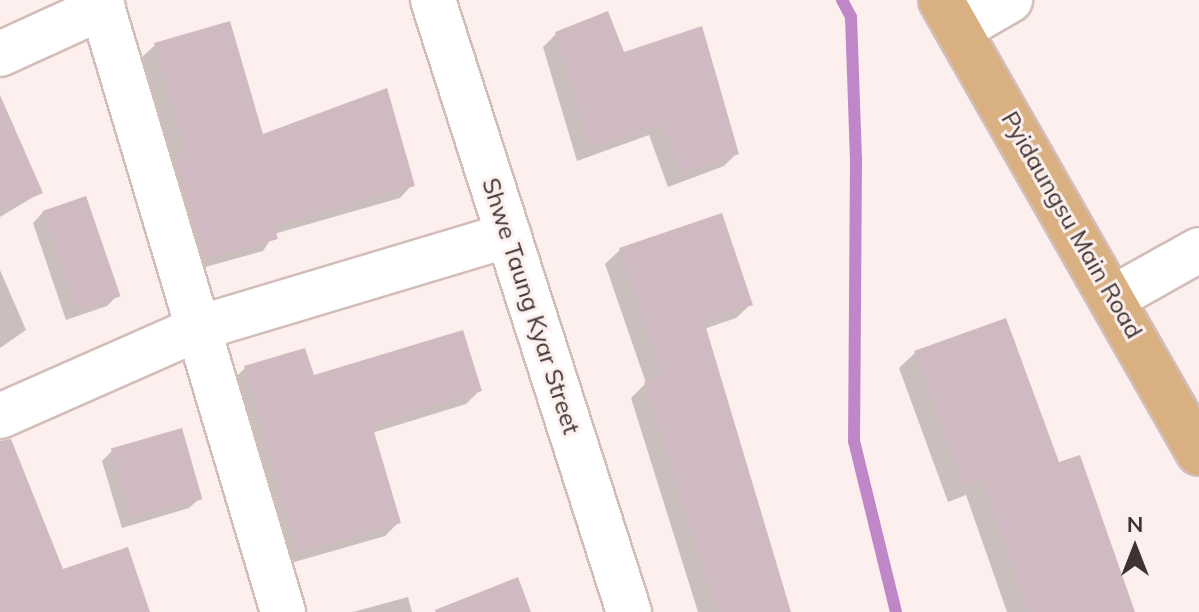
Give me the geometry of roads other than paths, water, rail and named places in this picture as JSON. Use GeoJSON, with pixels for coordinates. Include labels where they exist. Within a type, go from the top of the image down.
{"type":"FeatureCollection","features":[{"type":"Feature","properties":{"kind":"main road","name":"Pyidaungsu Main Road"},"geometry":{"type":"LineString","coordinates":[[950,15],[1115,297],[1199,453]]}},
{"type":"Feature","properties":{"kind":"street","name":"Shwe Taung Kyar Street"},"geometry":{"type":"LineString","coordinates":[[433,0],[629,612]]}},
{"type":"Feature","properties":{"kind":"street"},"geometry":{"type":"LineString","coordinates":[[950,15],[1010,0]]}},
{"type":"Feature","properties":{"kind":"street"},"geometry":{"type":"LineString","coordinates":[[0,54],[101,4],[202,327],[283,612]]}},
{"type":"Feature","properties":{"kind":"street"},"geometry":{"type":"LineString","coordinates":[[0,416],[202,327],[508,235]]}},
{"type":"Feature","properties":{"kind":"street"},"geometry":{"type":"LineString","coordinates":[[1115,297],[1199,250]]}},
{"type":"Feature","properties":{"kind":"waterway"},"geometry":{"type":"LineString","coordinates":[[842,0],[851,17],[856,160],[854,441],[896,612]]}}]}
